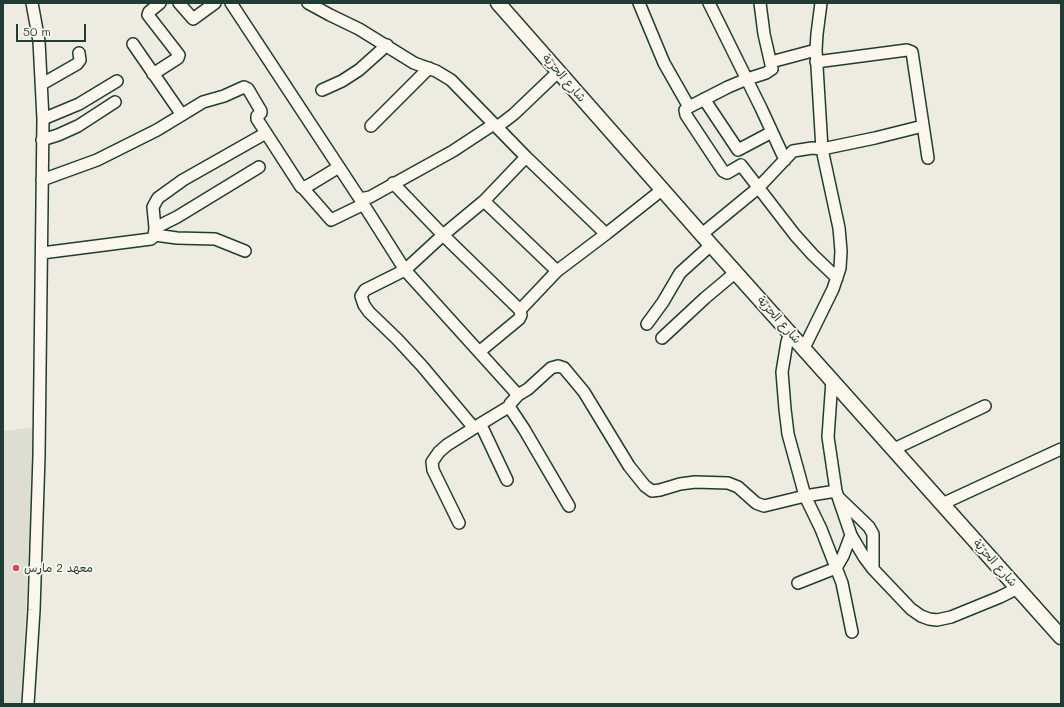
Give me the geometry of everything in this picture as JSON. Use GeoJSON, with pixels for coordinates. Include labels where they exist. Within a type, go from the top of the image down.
{"type":"FeatureCollection","features":[{"type":"Feature","properties":{"kind":"main road","name":"شارع الحرّيّة"},"geometry":{"type":"LineString","coordinates":[[498,3],[711,245],[1060,636]]}},
{"type":"Feature","properties":{"kind":"street"},"geometry":{"type":"LineString","coordinates":[[28,704],[34,610],[39,456],[43,119],[39,41],[32,3]]}},
{"type":"Feature","properties":{"kind":"street"},"geometry":{"type":"LineString","coordinates":[[153,74],[178,58],[179,55],[148,15],[149,12],[160,3]]}},
{"type":"Feature","properties":{"kind":"street"},"geometry":{"type":"LineString","coordinates":[[179,3],[193,19],[215,3]]}},
{"type":"Feature","properties":{"kind":"street"},"geometry":{"type":"LineString","coordinates":[[231,3],[406,270],[518,395]]}},
{"type":"Feature","properties":{"kind":"street"},"geometry":{"type":"LineString","coordinates":[[308,3],[359,29],[414,63],[429,68],[451,80],[526,157],[606,234]]}},
{"type":"Feature","properties":{"kind":"street"},"geometry":{"type":"LineString","coordinates":[[639,3],[664,63],[689,107]]}},
{"type":"Feature","properties":{"kind":"street"},"geometry":{"type":"LineString","coordinates":[[709,3],[785,160]]}},
{"type":"Feature","properties":{"kind":"street"},"geometry":{"type":"LineString","coordinates":[[704,99],[738,150],[744,162],[741,166],[727,173],[723,171],[686,115],[685,110],[689,107],[704,99],[728,87],[772,69],[764,34],[760,3]]}},
{"type":"Feature","properties":{"kind":"street"},"geometry":{"type":"LineString","coordinates":[[804,348],[826,304],[837,278],[841,261],[839,228],[822,149],[816,56],[821,3]]}},
{"type":"Feature","properties":{"kind":"street"},"geometry":{"type":"LineString","coordinates":[[133,44],[182,115]]}},
{"type":"Feature","properties":{"kind":"street"},"geometry":{"type":"LineString","coordinates":[[322,90],[342,81],[359,70],[387,45]]}},
{"type":"Feature","properties":{"kind":"street"},"geometry":{"type":"LineString","coordinates":[[771,62],[816,56],[910,51],[912,54],[928,158]]}},
{"type":"Feature","properties":{"kind":"street"},"geometry":{"type":"LineString","coordinates":[[42,84],[77,64],[80,60],[79,53]]}},
{"type":"Feature","properties":{"kind":"street"},"geometry":{"type":"LineString","coordinates":[[372,126],[429,68]]}},
{"type":"Feature","properties":{"kind":"street"},"geometry":{"type":"LineString","coordinates":[[42,180],[97,160],[151,133],[203,102],[213,98],[220,98],[246,88],[261,111],[257,117],[300,186],[331,220],[393,183],[459,148],[496,126],[518,110],[558,71]]}},
{"type":"Feature","properties":{"kind":"street"},"geometry":{"type":"LineString","coordinates":[[43,119],[79,104],[117,81]]}},
{"type":"Feature","properties":{"kind":"street"},"geometry":{"type":"LineString","coordinates":[[42,140],[78,126],[115,102]]}},
{"type":"Feature","properties":{"kind":"street"},"geometry":{"type":"LineString","coordinates":[[702,234],[758,188],[790,154],[800,149],[822,149],[923,126]]}},
{"type":"Feature","properties":{"kind":"street"},"geometry":{"type":"LineString","coordinates":[[738,150],[772,132]]}},
{"type":"Feature","properties":{"kind":"street"},"geometry":{"type":"LineString","coordinates":[[42,253],[148,240],[153,238],[155,231],[153,206],[158,198],[183,180],[266,133]]}},
{"type":"Feature","properties":{"kind":"street"},"geometry":{"type":"LineString","coordinates":[[507,480],[483,431],[397,339],[369,312],[364,305],[361,296],[365,290],[406,270],[443,235],[484,201],[526,157]]}},
{"type":"Feature","properties":{"kind":"street"},"geometry":{"type":"LineString","coordinates":[[741,166],[795,235],[837,278]]}},
{"type":"Feature","properties":{"kind":"street"},"geometry":{"type":"LineString","coordinates":[[155,231],[259,167]]}},
{"type":"Feature","properties":{"kind":"street"},"geometry":{"type":"LineString","coordinates":[[303,188],[339,168]]}},
{"type":"Feature","properties":{"kind":"street"},"geometry":{"type":"LineString","coordinates":[[393,183],[443,235],[520,310],[520,319],[479,352]]}},
{"type":"Feature","properties":{"kind":"street"},"geometry":{"type":"LineString","coordinates":[[520,310],[557,270],[663,189]]}},
{"type":"Feature","properties":{"kind":"street"},"geometry":{"type":"LineString","coordinates":[[484,201],[557,270]]}},
{"type":"Feature","properties":{"kind":"street"},"geometry":{"type":"LineString","coordinates":[[155,231],[177,238],[215,239],[245,250]]}},
{"type":"Feature","properties":{"kind":"street"},"geometry":{"type":"LineString","coordinates":[[647,324],[663,302],[680,273],[711,245]]}},
{"type":"Feature","properties":{"kind":"street"},"geometry":{"type":"LineString","coordinates":[[662,338],[705,298],[736,272]]}},
{"type":"Feature","properties":{"kind":"street"},"geometry":{"type":"LineString","coordinates":[[790,333],[782,372],[788,434],[805,496],[821,528],[844,592],[852,632]]}},
{"type":"Feature","properties":{"kind":"street"},"geometry":{"type":"LineString","coordinates":[[459,523],[434,470],[432,462],[438,452],[510,406],[518,395],[528,389],[551,368],[558,366],[564,368],[584,392],[629,466],[645,486],[652,491],[695,482],[728,484],[738,487],[756,503],[764,506],[805,496],[837,494],[869,527],[873,534],[874,569]]}},
{"type":"Feature","properties":{"kind":"street"},"geometry":{"type":"LineString","coordinates":[[832,380],[828,437],[837,494],[851,535],[864,557],[874,569],[911,609],[921,616],[929,619],[937,620],[951,617],[1018,588]]}},
{"type":"Feature","properties":{"kind":"street"},"geometry":{"type":"LineString","coordinates":[[510,406],[569,506]]}},
{"type":"Feature","properties":{"kind":"street"},"geometry":{"type":"LineString","coordinates":[[894,449],[985,406]]}},
{"type":"Feature","properties":{"kind":"street"},"geometry":{"type":"LineString","coordinates":[[942,504],[1061,449]]}},
{"type":"Feature","properties":{"kind":"street"},"geometry":{"type":"LineString","coordinates":[[798,583],[836,568],[843,556],[851,535]]}},
{"type":"Feature","properties":{"kind":"shaded area","name":"معهد 2 مارس"},"geometry":{"type":"Polygon","coordinates":[[[35,427],[21,704],[3,704],[3,431],[35,427]]]}},
{"type":"Feature","properties":{"kind":"place","name":"معهد 2 مارس"},"geometry":{"type":"Point","coordinates":[16,568]}}]}
